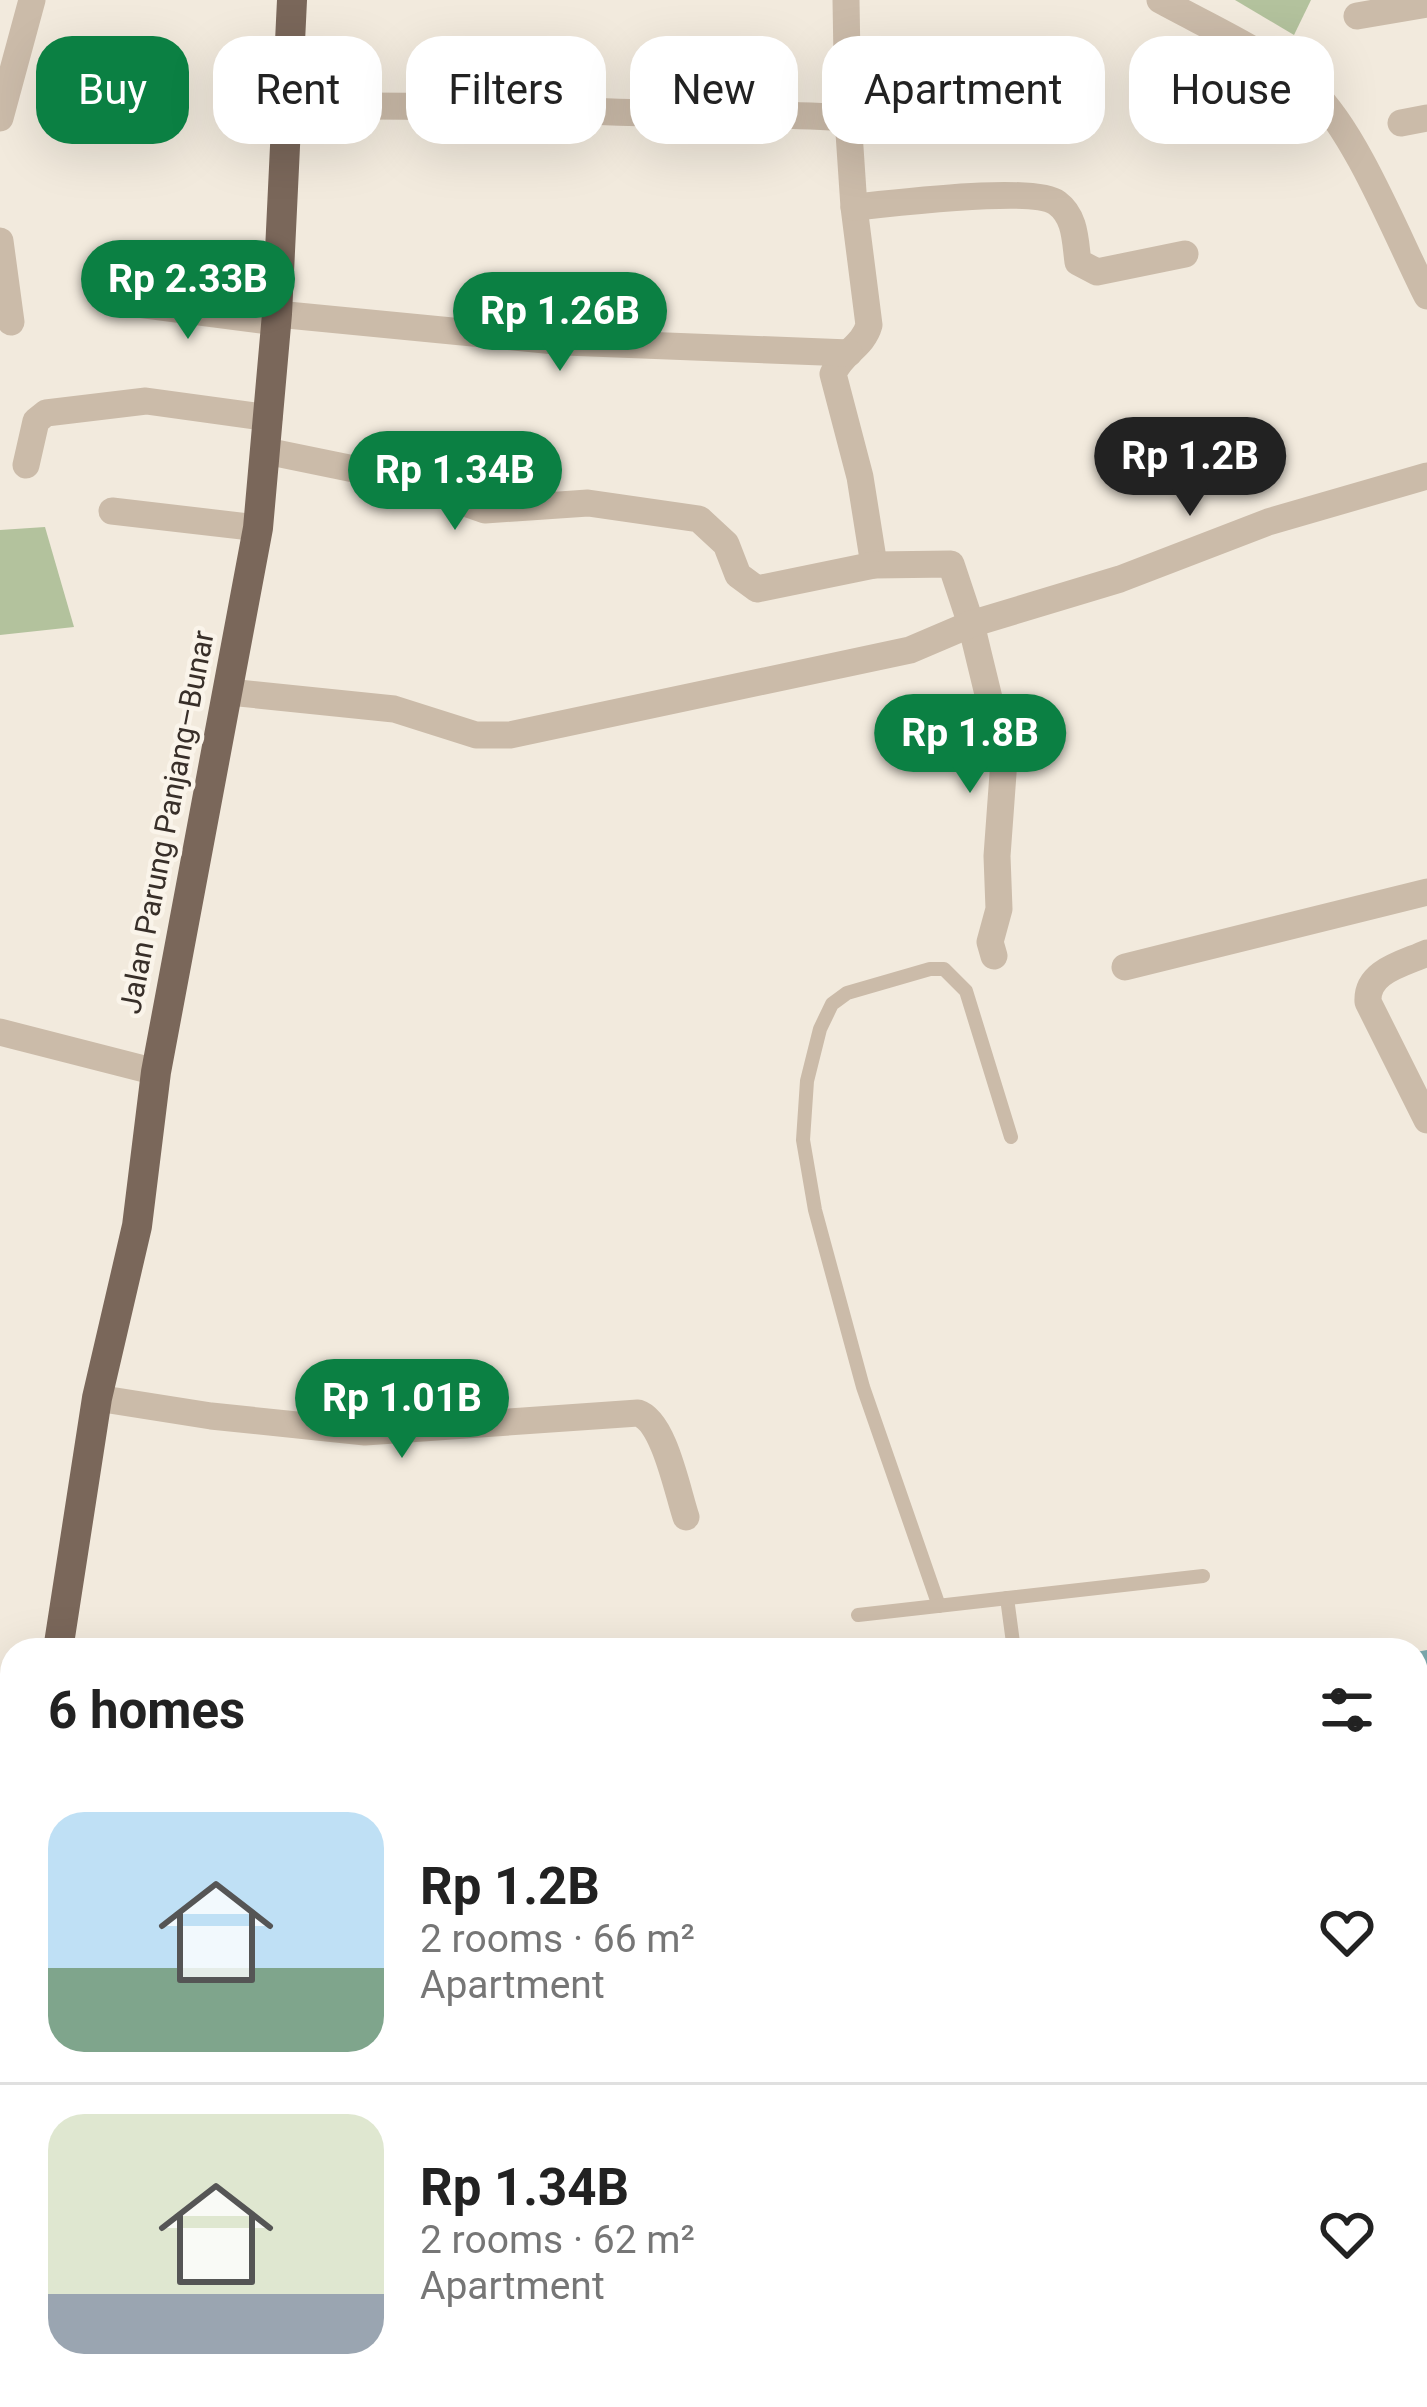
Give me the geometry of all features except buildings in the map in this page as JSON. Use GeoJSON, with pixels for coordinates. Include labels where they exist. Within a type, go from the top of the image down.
{"type":"FeatureCollection","features":[{"type":"Feature","properties":{"kind":"main road","name":"Jalan Parung Panjang–Bunar"},"geometry":{"type":"LineString","coordinates":[[291,36],[292,0]]}},
{"type":"Feature","properties":{"kind":"main road","name":"Jalan Parung Panjang–Bunar"},"geometry":{"type":"LineString","coordinates":[[60,1638],[97,1398],[137,1226],[156,1072],[258,527],[287,144]]}},
{"type":"Feature","properties":{"kind":"street"},"geometry":{"type":"LineString","coordinates":[[0,118],[32,0]]}},
{"type":"Feature","properties":{"kind":"street"},"geometry":{"type":"LineString","coordinates":[[846,0],[847,36]]}},
{"type":"Feature","properties":{"kind":"street"},"geometry":{"type":"LineString","coordinates":[[1160,0],[1272,62],[1315,94],[1344,130],[1427,296]]}},
{"type":"Feature","properties":{"kind":"street"},"geometry":{"type":"LineString","coordinates":[[1357,16],[1427,4]]}},
{"type":"Feature","properties":{"kind":"street"},"geometry":{"type":"LineString","coordinates":[[382,105],[822,116]]}},
{"type":"Feature","properties":{"kind":"street"},"geometry":{"type":"LineString","coordinates":[[850,144],[869,325],[865,339],[838,361],[833,374],[860,477],[874,565]]}},
{"type":"Feature","properties":{"kind":"street"},"geometry":{"type":"LineString","coordinates":[[854,207],[1043,196],[1071,218],[1078,262],[1088,270],[1185,254]]}},
{"type":"Feature","properties":{"kind":"street"},"geometry":{"type":"LineString","coordinates":[[0,241],[10,322]]}},
{"type":"Feature","properties":{"kind":"street"},"geometry":{"type":"LineString","coordinates":[[107,300],[565,342],[848,353]]}},
{"type":"Feature","properties":{"kind":"street"},"geometry":{"type":"LineString","coordinates":[[26,465],[37,421],[46,413],[146,401],[269,418]]}},
{"type":"Feature","properties":{"kind":"street"},"geometry":{"type":"LineString","coordinates":[[266,451],[388,476],[484,510],[588,503],[699,519],[726,544],[738,575],[757,589],[874,565],[951,565],[971,624],[1004,760],[997,856],[999,909],[990,942],[994,956]]}},
{"type":"Feature","properties":{"kind":"street"},"geometry":{"type":"LineString","coordinates":[[229,692],[394,709],[476,735],[510,735],[910,650],[971,624],[1120,579],[1268,522],[1427,476]]}},
{"type":"Feature","properties":{"kind":"street"},"geometry":{"type":"LineString","coordinates":[[112,512],[258,527]]}},
{"type":"Feature","properties":{"kind":"street"},"geometry":{"type":"LineString","coordinates":[[1125,967],[1427,892]]}},
{"type":"Feature","properties":{"kind":"street"},"geometry":{"type":"LineString","coordinates":[[1427,952],[1376,977],[1367,988],[1368,1002],[1420,1087],[1427,1120]]}},
{"type":"Feature","properties":{"kind":"street"},"geometry":{"type":"LineString","coordinates":[[0,1032],[156,1072]]}},
{"type":"Feature","properties":{"kind":"street"},"geometry":{"type":"LineString","coordinates":[[97,1398],[211,1417],[365,1432],[638,1413],[649,1416],[658,1431],[686,1516]]}},
{"type":"Feature","properties":{"kind":"lane"},"geometry":{"type":"LineString","coordinates":[[939,1606],[863,1388],[815,1210],[802,1140],[807,1081],[820,1029],[832,1004],[847,993],[944,969],[966,991],[1011,1137]]}},
{"type":"Feature","properties":{"kind":"lane"},"geometry":{"type":"LineString","coordinates":[[858,1615],[1203,1576]]}},
{"type":"Feature","properties":{"kind":"lane"},"geometry":{"type":"LineString","coordinates":[[1007,1598],[1012,1638]]}},
{"type":"Feature","properties":{"kind":"green space"},"geometry":{"type":"Polygon","coordinates":[[[1235,0],[1311,0],[1294,35],[1235,0]]]}},
{"type":"Feature","properties":{"kind":"green space"},"geometry":{"type":"Polygon","coordinates":[[[45,527],[74,627],[0,635],[0,530],[45,527]]]}}]}
